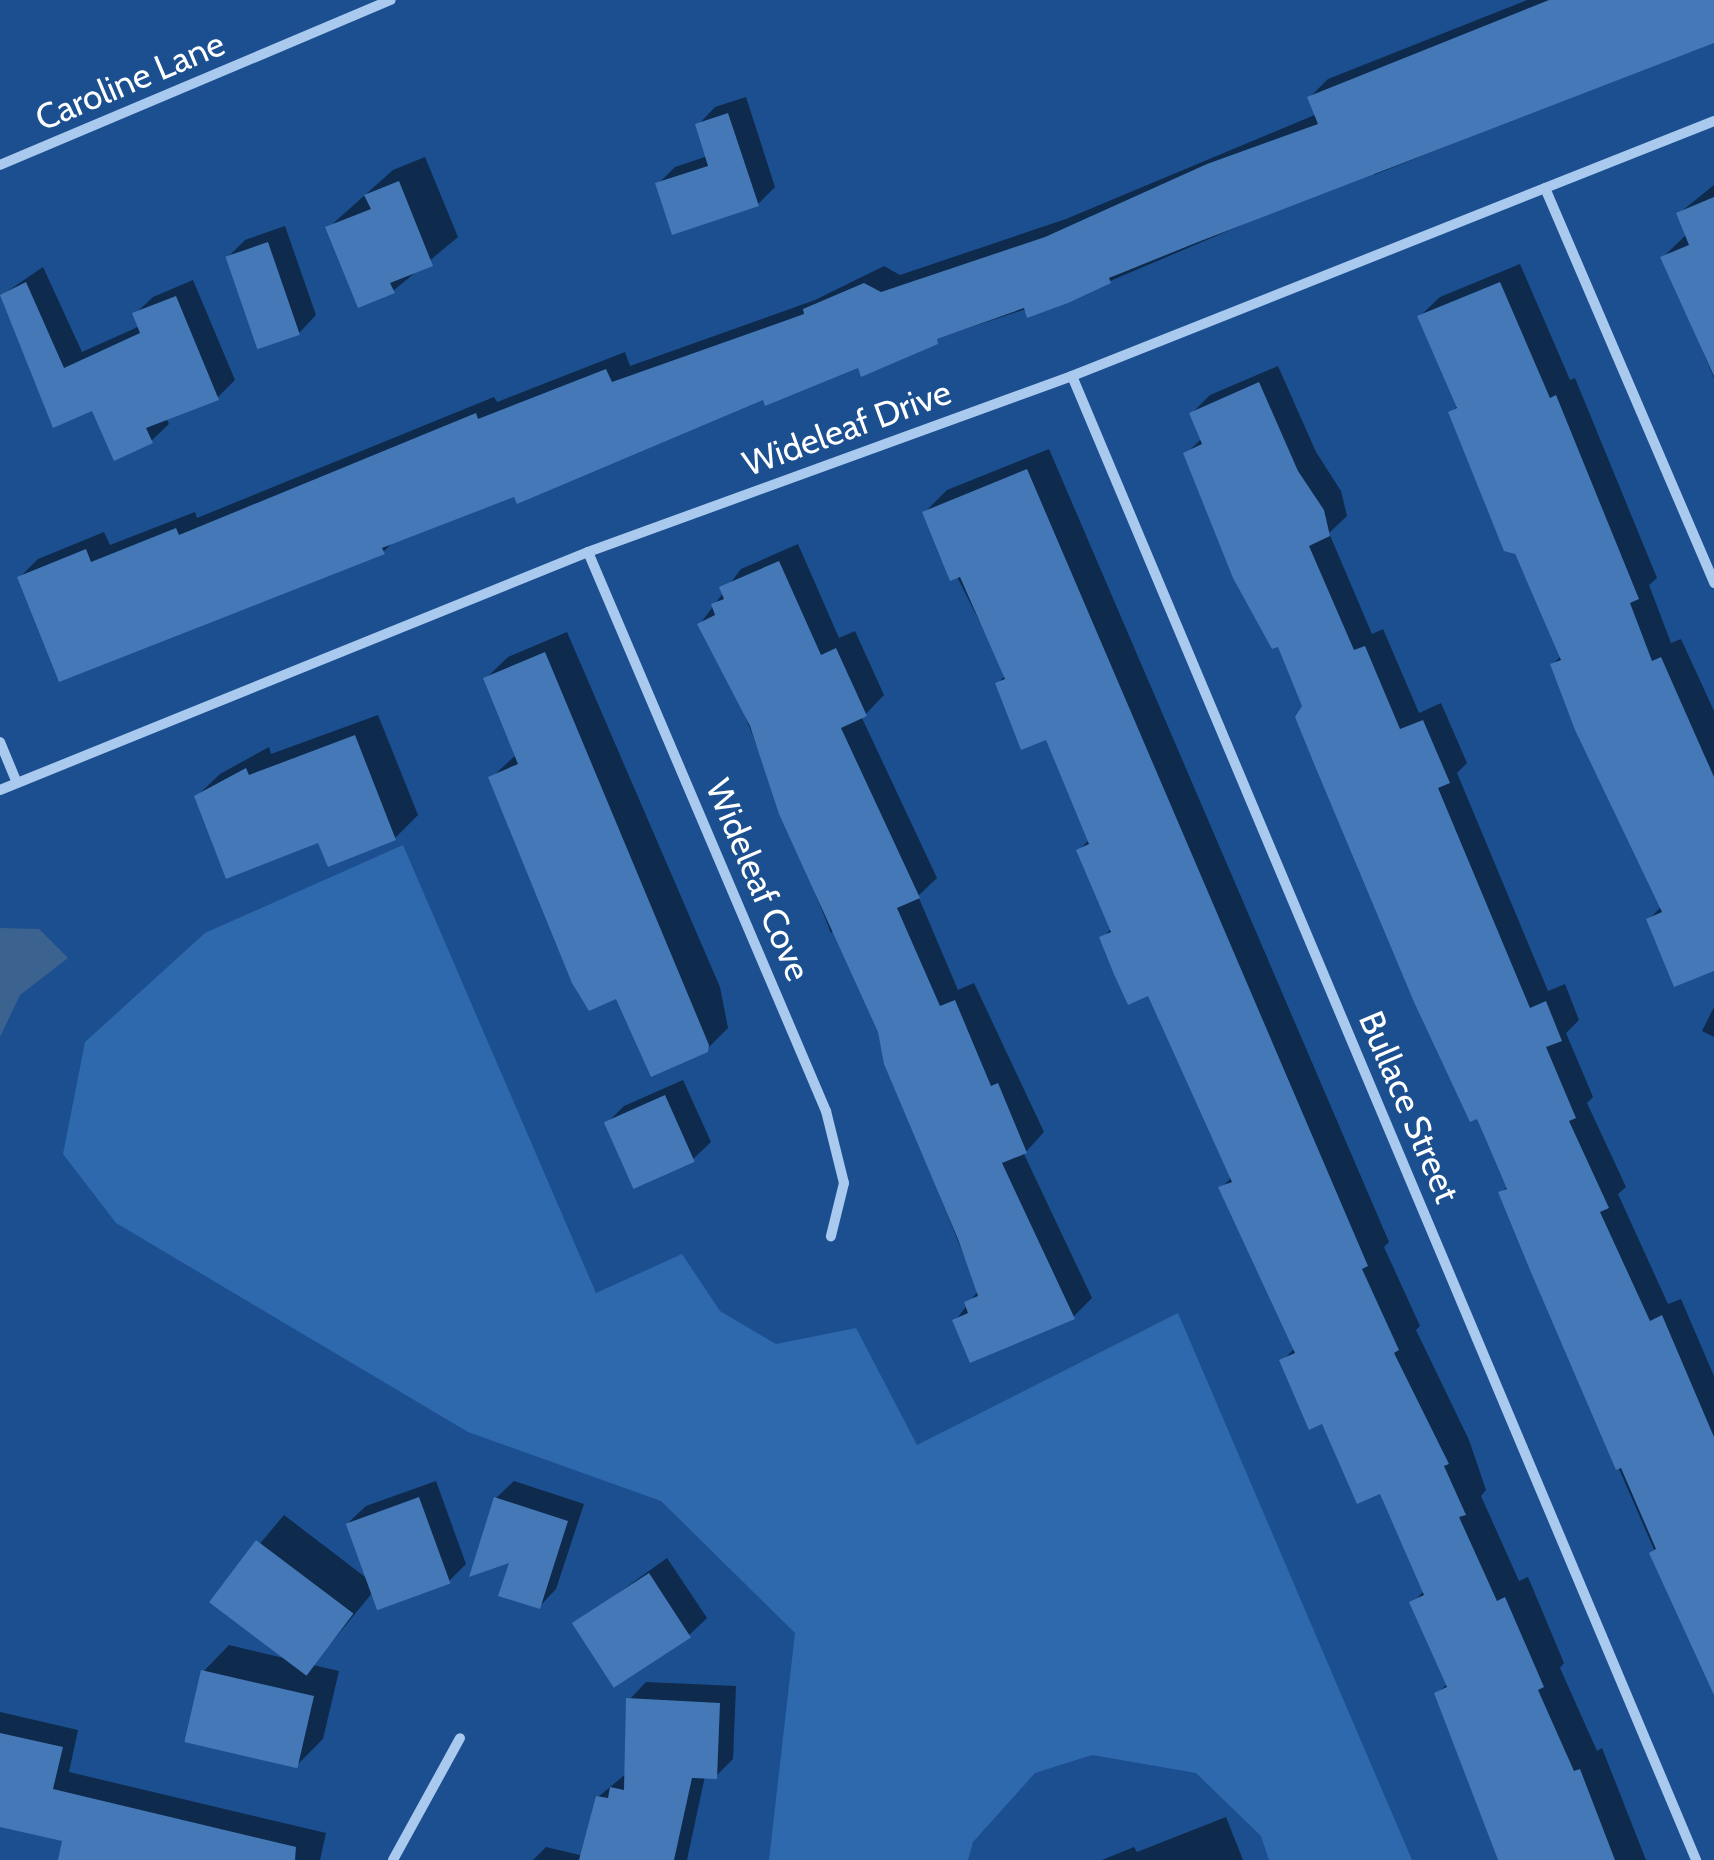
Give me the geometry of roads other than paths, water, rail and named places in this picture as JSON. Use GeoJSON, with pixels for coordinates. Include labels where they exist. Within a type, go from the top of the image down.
{"type":"FeatureCollection","features":[{"type":"Feature","properties":{"kind":"street","name":"Caroline Lane"},"geometry":{"type":"LineString","coordinates":[[0,166],[391,0]]}},
{"type":"Feature","properties":{"kind":"street","name":"Wideleaf Drive"},"geometry":{"type":"LineString","coordinates":[[0,790],[588,552],[1072,376],[1714,121]]}},
{"type":"Feature","properties":{"kind":"street"},"geometry":{"type":"LineString","coordinates":[[1545,188],[1714,583]]}},
{"type":"Feature","properties":{"kind":"street","name":"Bullace Street"},"geometry":{"type":"LineString","coordinates":[[1072,376],[1696,1860]]}},
{"type":"Feature","properties":{"kind":"street","name":"Wideleaf Cove"},"geometry":{"type":"LineString","coordinates":[[588,552],[826,1112],[844,1182],[830,1236]]}},
{"type":"Feature","properties":{"kind":"street"},"geometry":{"type":"LineString","coordinates":[[0,742],[17,783]]}},
{"type":"Feature","properties":{"kind":"street"},"geometry":{"type":"LineString","coordinates":[[393,1860],[460,1738]]}}]}
